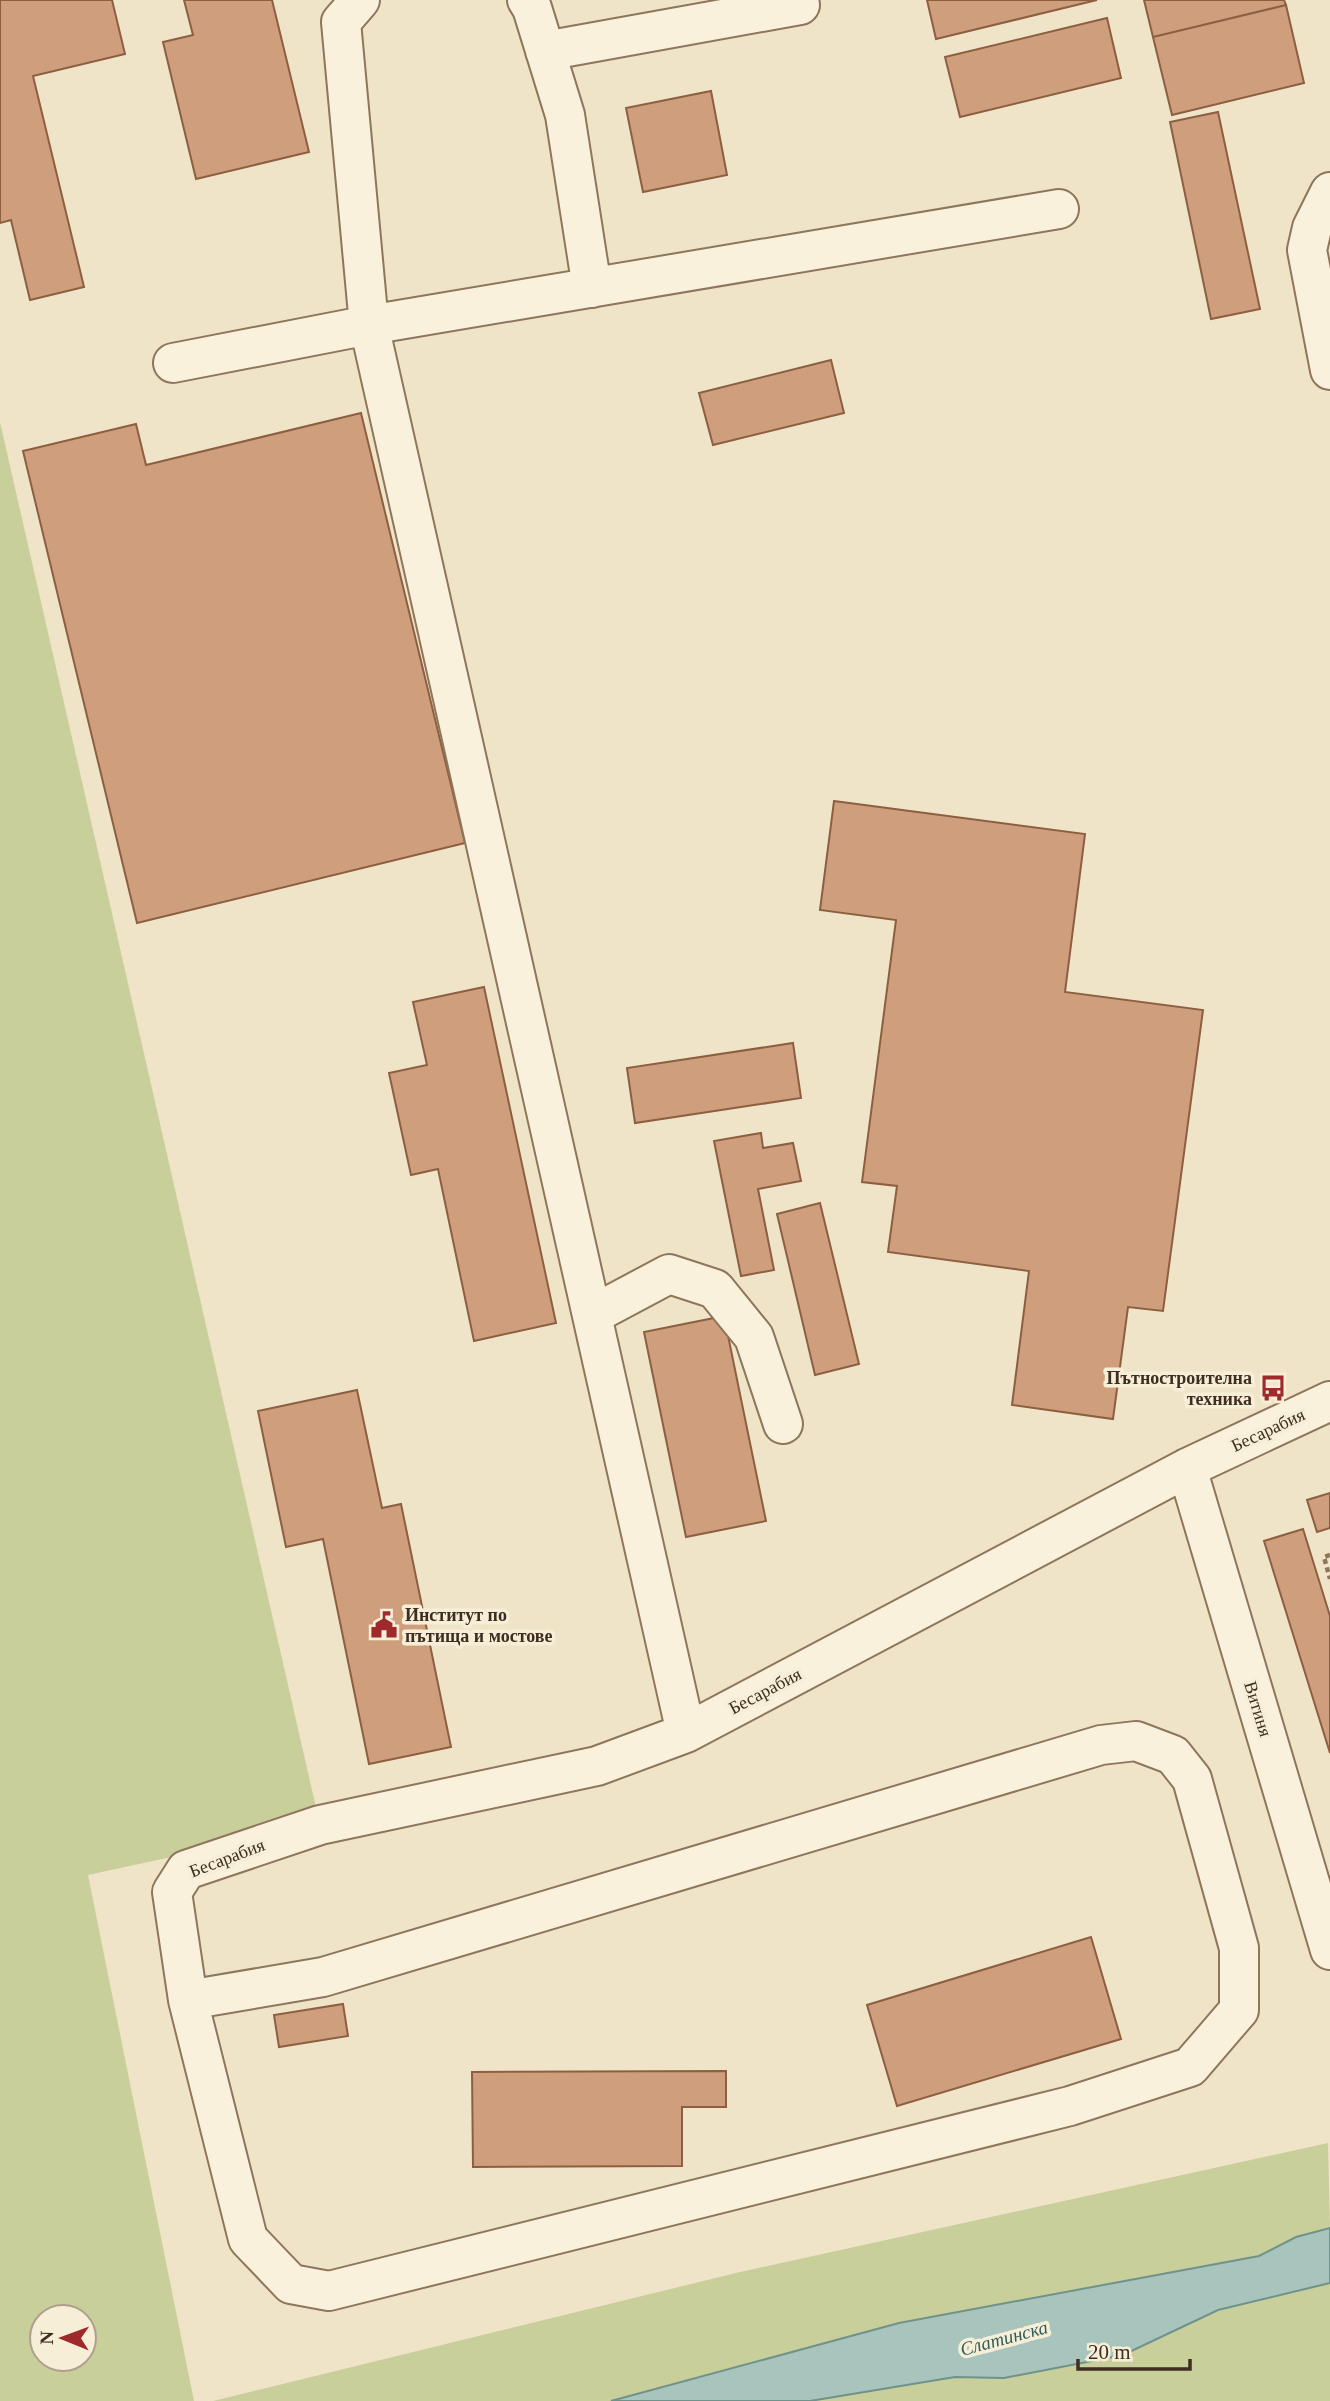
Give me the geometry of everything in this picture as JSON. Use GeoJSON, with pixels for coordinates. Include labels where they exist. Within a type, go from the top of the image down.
{"type":"FeatureCollection","features":[{"type":"Feature","properties":{"kind":"street"},"geometry":{"type":"LineString","coordinates":[[360,0],[341,22],[369,325],[686,1733]]}},
{"type":"Feature","properties":{"kind":"street"},"geometry":{"type":"LineString","coordinates":[[527,0],[565,115],[592,288]]}},
{"type":"Feature","properties":{"kind":"street"},"geometry":{"type":"LineString","coordinates":[[545,51],[800,5]]}},
{"type":"Feature","properties":{"kind":"street"},"geometry":{"type":"LineString","coordinates":[[1330,192],[1312,228],[1307,250],[1330,370]]}},
{"type":"Feature","properties":{"kind":"street"},"geometry":{"type":"LineString","coordinates":[[173,363],[369,325],[1059,209]]}},
{"type":"Feature","properties":{"kind":"street"},"geometry":{"type":"LineString","coordinates":[[592,1315],[669,1274],[715,1289],[754,1337],[783,1424]]}},
{"type":"Feature","properties":{"kind":"street","name":"Бесарабия"},"geometry":{"type":"LineString","coordinates":[[188,2000],[172,1892],[186,1870],[320,1825],[597,1766],[686,1733],[1187,1468],[1330,1401]]}},
{"type":"Feature","properties":{"kind":"street","name":"Витиня"},"geometry":{"type":"LineString","coordinates":[[1187,1468],[1330,1950]]}},
{"type":"Feature","properties":{"kind":"street"},"geometry":{"type":"LineString","coordinates":[[1136,1741],[1173,1755],[1192,1779],[1239,1948],[1239,2010],[1190,2067],[1070,2105],[329,2291],[291,2284],[248,2239],[188,2000],[323,1977],[1101,1745],[1136,1741]]}},
{"type":"Feature","properties":{"kind":"path"},"geometry":{"type":"LineString","coordinates":[[1330,1555],[1324,1557],[1330,1579]]}},
{"type":"Feature","properties":{"kind":"green space"},"geometry":{"type":"Polygon","coordinates":[[[0,422],[320,1825],[88,1875],[194,2401],[0,2401],[0,422]]]}},
{"type":"Feature","properties":{"kind":"green space"},"geometry":{"type":"Polygon","coordinates":[[[1328,2143],[1330,2228],[1296,2237],[1259,2256],[899,2323],[611,2401],[213,2401],[740,2272],[1328,2143]]]}},
{"type":"Feature","properties":{"kind":"green space"},"geometry":{"type":"Polygon","coordinates":[[[1330,2283],[1330,2401],[810,2401],[955,2377],[1004,2378],[1123,2355],[1218,2310],[1330,2283]]]}},
{"type":"Feature","properties":{"kind":"water","name":"Слатинска"},"geometry":{"type":"Polygon","coordinates":[[[1330,2228],[1330,2283],[1218,2310],[1123,2355],[1004,2378],[955,2377],[810,2401],[611,2401],[899,2323],[1259,2256],[1296,2237],[1330,2228]]]}},
{"type":"Feature","properties":{"kind":"building"},"geometry":{"type":"Polygon","coordinates":[[[0,0],[112,0],[125,54],[33,76],[84,287],[30,300],[11,220],[0,223],[0,0]]]}},
{"type":"Feature","properties":{"kind":"building"},"geometry":{"type":"Polygon","coordinates":[[[184,0],[272,0],[309,152],[196,179],[163,42],[193,35],[184,0]]]}},
{"type":"Feature","properties":{"kind":"building"},"geometry":{"type":"Polygon","coordinates":[[[927,0],[1097,0],[936,39],[927,0]]]}},
{"type":"Feature","properties":{"kind":"building"},"geometry":{"type":"Polygon","coordinates":[[[1144,0],[1284,0],[1286,5],[1153,37],[1144,0]]]}},
{"type":"Feature","properties":{"kind":"building"},"geometry":{"type":"Polygon","coordinates":[[[1286,5],[1304,83],[1172,115],[1153,37],[1286,5]]]}},
{"type":"Feature","properties":{"kind":"building"},"geometry":{"type":"Polygon","coordinates":[[[1107,18],[1121,78],[960,117],[945,57],[1107,18]]]}},
{"type":"Feature","properties":{"kind":"building"},"geometry":{"type":"Polygon","coordinates":[[[711,91],[727,175],[643,192],[626,108],[711,91]]]}},
{"type":"Feature","properties":{"kind":"building"},"geometry":{"type":"Polygon","coordinates":[[[1218,112],[1260,309],[1211,319],[1170,122],[1218,112]]]}},
{"type":"Feature","properties":{"kind":"building"},"geometry":{"type":"Polygon","coordinates":[[[831,360],[844,413],[713,445],[699,393],[831,360]]]}},
{"type":"Feature","properties":{"kind":"building"},"geometry":{"type":"Polygon","coordinates":[[[361,413],[465,843],[137,923],[23,451],[136,424],[146,465],[361,413]]]}},
{"type":"Feature","properties":{"kind":"building"},"geometry":{"type":"Polygon","coordinates":[[[834,801],[1085,834],[1065,992],[1203,1010],[1163,1311],[1128,1307],[1113,1419],[1012,1405],[1029,1271],[888,1252],[897,1186],[862,1182],[896,920],[820,910],[834,801]]]}},
{"type":"Feature","properties":{"kind":"building"},"geometry":{"type":"Polygon","coordinates":[[[484,987],[556,1323],[474,1341],[438,1169],[411,1175],[389,1073],[427,1065],[413,1002],[484,987]]]}},
{"type":"Feature","properties":{"kind":"building"},"geometry":{"type":"Polygon","coordinates":[[[793,1043],[801,1098],[635,1123],[627,1068],[793,1043]]]}},
{"type":"Feature","properties":{"kind":"building"},"geometry":{"type":"Polygon","coordinates":[[[761,1133],[763,1148],[793,1143],[801,1181],[758,1189],[774,1270],[741,1276],[714,1141],[761,1133]]]}},
{"type":"Feature","properties":{"kind":"building"},"geometry":{"type":"Polygon","coordinates":[[[820,1203],[859,1364],[815,1375],[777,1214],[820,1203]]]}},
{"type":"Feature","properties":{"kind":"building"},"geometry":{"type":"Polygon","coordinates":[[[724,1316],[766,1521],[686,1537],[644,1332],[724,1316]]]}},
{"type":"Feature","properties":{"kind":"building"},"geometry":{"type":"Polygon","coordinates":[[[357,1390],[382,1508],[401,1504],[451,1747],[369,1764],[323,1539],[286,1547],[258,1411],[357,1390]]]}},
{"type":"Feature","properties":{"kind":"building"},"geometry":{"type":"Polygon","coordinates":[[[1330,1493],[1330,1528],[1317,1532],[1307,1500],[1330,1493]]]}},
{"type":"Feature","properties":{"kind":"building"},"geometry":{"type":"Polygon","coordinates":[[[1303,1529],[1330,1616],[1330,1753],[1264,1541],[1303,1529]]]}},
{"type":"Feature","properties":{"kind":"building"},"geometry":{"type":"Polygon","coordinates":[[[1091,1937],[1121,2039],[897,2106],[867,2005],[1091,1937]]]}},
{"type":"Feature","properties":{"kind":"building"},"geometry":{"type":"Polygon","coordinates":[[[343,2004],[348,2036],[279,2047],[274,2015],[343,2004]]]}},
{"type":"Feature","properties":{"kind":"building"},"geometry":{"type":"Polygon","coordinates":[[[726,2071],[726,2107],[682,2107],[682,2166],[473,2167],[472,2072],[726,2071]]]}},
{"type":"Feature","properties":{"kind":"place","name":"Пътностроителна техника"},"geometry":{"type":"Point","coordinates":[1273,1388]}},
{"type":"Feature","properties":{"kind":"place","name":"Институт по пътища и мостове"},"geometry":{"type":"Point","coordinates":[384,1625]}}]}
